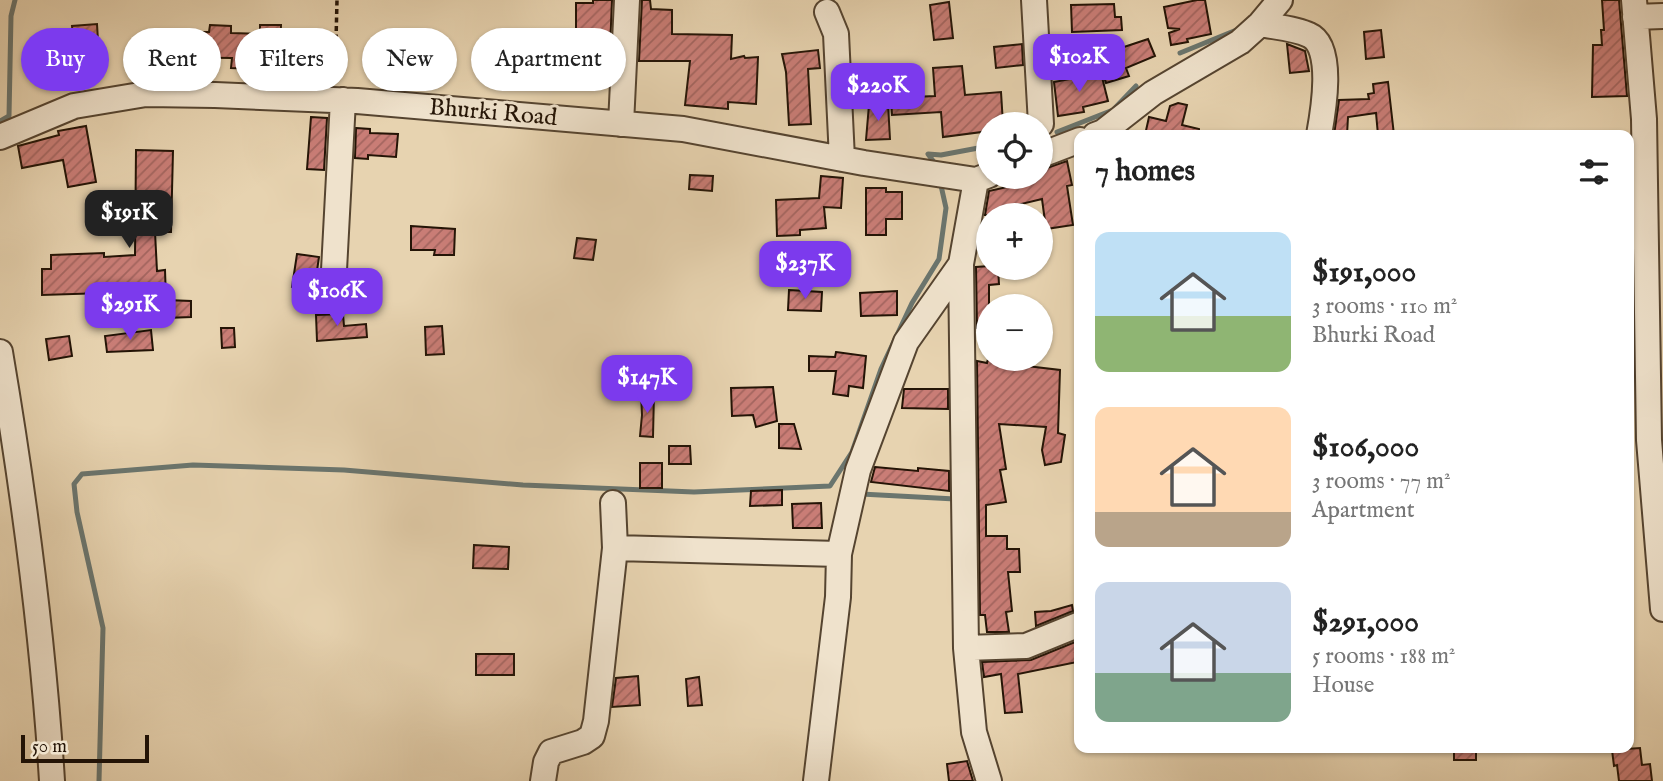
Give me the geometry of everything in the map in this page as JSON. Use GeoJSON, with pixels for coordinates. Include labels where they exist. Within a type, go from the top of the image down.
{"type":"FeatureCollection","features":[{"type":"Feature","properties":{"kind":"street"},"geometry":{"type":"LineString","coordinates":[[621,124],[627,0]]}},
{"type":"Feature","properties":{"kind":"street"},"geometry":{"type":"LineString","coordinates":[[1034,0],[1040,112]]}},
{"type":"Feature","properties":{"kind":"street"},"geometry":{"type":"LineString","coordinates":[[1106,130],[1153,93],[1240,42],[1280,0]]}},
{"type":"Feature","properties":{"kind":"street"},"geometry":{"type":"LineString","coordinates":[[1663,16],[1635,8],[1644,119],[1639,400],[1648,490],[1662,575],[1663,609]]}},
{"type":"Feature","properties":{"kind":"street"},"geometry":{"type":"LineString","coordinates":[[827,12],[836,34],[842,159]]}},
{"type":"Feature","properties":{"kind":"street"},"geometry":{"type":"LineString","coordinates":[[1260,24],[1309,34],[1318,44],[1322,54],[1326,92],[1320,130]]}},
{"type":"Feature","properties":{"kind":"street","name":"Bhurki Road"},"geometry":{"type":"LineString","coordinates":[[0,137],[74,106],[146,94],[215,94],[339,100],[683,129],[842,159],[974,177]]}},
{"type":"Feature","properties":{"kind":"street"},"geometry":{"type":"LineString","coordinates":[[333,289],[339,100]]}},
{"type":"Feature","properties":{"kind":"street"},"geometry":{"type":"LineString","coordinates":[[1053,150],[1074,143]]}},
{"type":"Feature","properties":{"kind":"street"},"geometry":{"type":"LineString","coordinates":[[974,177],[961,264],[965,649],[974,732],[989,781]]}},
{"type":"Feature","properties":{"kind":"street"},"geometry":{"type":"LineString","coordinates":[[816,781],[838,597],[839,554],[858,470],[906,342],[961,264]]}},
{"type":"Feature","properties":{"kind":"street"},"geometry":{"type":"LineString","coordinates":[[0,352],[24,495],[48,711],[52,781]]}},
{"type":"Feature","properties":{"kind":"street"},"geometry":{"type":"LineString","coordinates":[[543,781],[546,762],[551,752],[583,742],[592,736],[596,721],[615,548],[612,503]]}},
{"type":"Feature","properties":{"kind":"street"},"geometry":{"type":"LineString","coordinates":[[615,548],[839,554]]}},
{"type":"Feature","properties":{"kind":"street"},"geometry":{"type":"LineString","coordinates":[[965,649],[1026,646],[1074,627]]}},
{"type":"Feature","properties":{"kind":"path"},"geometry":{"type":"LineString","coordinates":[[337,0],[339,100]]}},
{"type":"Feature","properties":{"kind":"building"},"geometry":{"type":"Polygon","coordinates":[[[593,0],[612,0],[611,28],[576,28],[576,3],[593,3],[593,0]]]}},
{"type":"Feature","properties":{"kind":"building"},"geometry":{"type":"Polygon","coordinates":[[[642,0],[650,0],[651,9],[672,10],[672,34],[732,35],[731,59],[758,57],[756,104],[728,102],[728,109],[685,105],[690,61],[639,61],[642,0]]]}},
{"type":"Feature","properties":{"kind":"building"},"geometry":{"type":"Polygon","coordinates":[[[1205,0],[1211,34],[1171,45],[1169,33],[1180,29],[1168,28],[1164,7],[1205,0]]]}},
{"type":"Feature","properties":{"kind":"building"},"geometry":{"type":"Polygon","coordinates":[[[1602,0],[1619,0],[1627,96],[1592,97],[1593,45],[1602,45],[1601,30],[1604,30],[1602,0]]]}},
{"type":"Feature","properties":{"kind":"building"},"geometry":{"type":"Polygon","coordinates":[[[949,2],[953,38],[934,40],[930,5],[949,2]]]}},
{"type":"Feature","properties":{"kind":"building"},"geometry":{"type":"Polygon","coordinates":[[[1114,4],[1115,17],[1121,17],[1122,30],[1072,32],[1071,5],[1114,4]]]}},
{"type":"Feature","properties":{"kind":"building"},"geometry":{"type":"Polygon","coordinates":[[[97,24],[97,28],[72,28],[97,24]]]}},
{"type":"Feature","properties":{"kind":"building"},"geometry":{"type":"Polygon","coordinates":[[[210,25],[231,26],[231,33],[235,33],[235,68],[231,68],[232,58],[221,58],[221,28],[210,28],[210,25]]]}},
{"type":"Feature","properties":{"kind":"building"},"geometry":{"type":"Polygon","coordinates":[[[260,25],[281,25],[281,28],[260,28],[260,25]]]}},
{"type":"Feature","properties":{"kind":"building"},"geometry":{"type":"Polygon","coordinates":[[[1381,30],[1384,57],[1366,59],[1364,32],[1381,30]]]}},
{"type":"Feature","properties":{"kind":"building"},"geometry":{"type":"Polygon","coordinates":[[[1148,39],[1155,56],[1126,68],[1129,76],[1106,83],[1097,56],[1148,39]]]}},
{"type":"Feature","properties":{"kind":"building"},"geometry":{"type":"Polygon","coordinates":[[[1022,44],[1023,65],[996,68],[994,47],[1022,44]]]}},
{"type":"Feature","properties":{"kind":"building"},"geometry":{"type":"Polygon","coordinates":[[[1287,44],[1305,51],[1309,71],[1290,73],[1287,44]]]}},
{"type":"Feature","properties":{"kind":"building"},"geometry":{"type":"Polygon","coordinates":[[[818,50],[820,68],[808,69],[811,124],[789,125],[786,72],[782,54],[818,50]]]}},
{"type":"Feature","properties":{"kind":"building"},"geometry":{"type":"Polygon","coordinates":[[[962,66],[965,95],[1001,92],[1002,112],[976,112],[976,133],[943,137],[941,112],[892,115],[891,98],[935,96],[933,68],[962,66]]]}},
{"type":"Feature","properties":{"kind":"building"},"geometry":{"type":"Polygon","coordinates":[[[1101,73],[1108,101],[1083,107],[1084,112],[1058,116],[1054,82],[1101,73]]]}},
{"type":"Feature","properties":{"kind":"building"},"geometry":{"type":"Polygon","coordinates":[[[1388,82],[1393,130],[1378,130],[1376,113],[1348,117],[1347,130],[1335,130],[1339,100],[1369,99],[1368,94],[1374,93],[1373,84],[1388,82]]]}},
{"type":"Feature","properties":{"kind":"building"},"geometry":{"type":"Polygon","coordinates":[[[1178,103],[1187,105],[1182,125],[1199,130],[1146,130],[1149,117],[1166,121],[1170,106],[1178,103]]]}},
{"type":"Feature","properties":{"kind":"building"},"geometry":{"type":"Polygon","coordinates":[[[888,104],[890,139],[866,140],[869,105],[888,104]]]}},
{"type":"Feature","properties":{"kind":"building"},"geometry":{"type":"Polygon","coordinates":[[[311,117],[327,118],[324,170],[307,169],[311,117]]]}},
{"type":"Feature","properties":{"kind":"building"},"geometry":{"type":"Polygon","coordinates":[[[86,126],[96,182],[68,187],[63,160],[22,168],[18,146],[59,135],[58,131],[86,126]]]}},
{"type":"Feature","properties":{"kind":"building"},"geometry":{"type":"Polygon","coordinates":[[[356,128],[370,129],[370,133],[398,134],[396,157],[368,155],[368,159],[355,158],[356,128]]]}},
{"type":"Feature","properties":{"kind":"building"},"geometry":{"type":"Polygon","coordinates":[[[136,150],[173,151],[171,232],[155,232],[157,271],[165,270],[166,300],[191,301],[191,317],[140,319],[137,292],[42,295],[42,269],[51,269],[51,255],[135,255],[136,150]]]}},
{"type":"Feature","properties":{"kind":"building"},"geometry":{"type":"Polygon","coordinates":[[[1067,161],[1072,185],[1067,186],[1073,225],[1053,228],[1053,203],[1043,203],[1042,199],[1026,203],[987,203],[989,191],[998,189],[1053,189],[1053,166],[1067,161]]]}},
{"type":"Feature","properties":{"kind":"building"},"geometry":{"type":"Polygon","coordinates":[[[690,175],[713,176],[712,191],[689,189],[690,175]]]}},
{"type":"Feature","properties":{"kind":"building"},"geometry":{"type":"Polygon","coordinates":[[[821,176],[843,178],[841,208],[824,207],[826,228],[800,230],[800,235],[777,236],[776,200],[819,198],[821,176]]]}},
{"type":"Feature","properties":{"kind":"building"},"geometry":{"type":"Polygon","coordinates":[[[866,188],[886,188],[886,192],[902,192],[902,219],[886,219],[886,235],[866,235],[866,188]]]}},
{"type":"Feature","properties":{"kind":"building"},"geometry":{"type":"Polygon","coordinates":[[[411,226],[455,229],[454,255],[434,255],[435,250],[411,250],[411,226]]]}},
{"type":"Feature","properties":{"kind":"building"},"geometry":{"type":"Polygon","coordinates":[[[577,238],[596,240],[593,260],[574,258],[577,238]]]}},
{"type":"Feature","properties":{"kind":"building"},"geometry":{"type":"Polygon","coordinates":[[[297,254],[319,257],[314,291],[292,287],[297,254]]]}},
{"type":"Feature","properties":{"kind":"building"},"geometry":{"type":"Polygon","coordinates":[[[976,280],[999,280],[999,284],[989,285],[989,294],[976,294],[976,280]]]}},
{"type":"Feature","properties":{"kind":"building"},"geometry":{"type":"Polygon","coordinates":[[[789,290],[822,292],[821,311],[788,310],[789,290]]]}},
{"type":"Feature","properties":{"kind":"building"},"geometry":{"type":"Polygon","coordinates":[[[897,291],[897,315],[861,316],[860,293],[897,291]]]}},
{"type":"Feature","properties":{"kind":"building"},"geometry":{"type":"Polygon","coordinates":[[[343,314],[344,326],[366,324],[367,337],[317,341],[316,315],[343,314]]]}},
{"type":"Feature","properties":{"kind":"building"},"geometry":{"type":"Polygon","coordinates":[[[442,326],[444,354],[426,355],[425,327],[442,326]]]}},
{"type":"Feature","properties":{"kind":"building"},"geometry":{"type":"Polygon","coordinates":[[[221,328],[234,328],[235,347],[222,348],[221,328]]]}},
{"type":"Feature","properties":{"kind":"building"},"geometry":{"type":"Polygon","coordinates":[[[151,330],[153,350],[107,352],[105,336],[151,330]]]}},
{"type":"Feature","properties":{"kind":"building"},"geometry":{"type":"Polygon","coordinates":[[[69,336],[72,356],[49,360],[46,339],[69,336]]]}},
{"type":"Feature","properties":{"kind":"building"},"geometry":{"type":"Polygon","coordinates":[[[836,352],[866,356],[863,388],[849,386],[848,396],[833,394],[836,371],[809,371],[809,356],[835,357],[836,352]]]}},
{"type":"Feature","properties":{"kind":"building"},"geometry":{"type":"Polygon","coordinates":[[[1060,370],[1058,433],[1065,435],[1061,462],[1045,465],[1042,450],[1046,427],[999,424],[1006,469],[1000,470],[1006,502],[986,505],[986,536],[1007,536],[1007,549],[1019,549],[1020,572],[1008,572],[1012,611],[1006,612],[1009,632],[987,632],[985,615],[980,615],[977,371],[1060,370]]]}},
{"type":"Feature","properties":{"kind":"building"},"geometry":{"type":"Polygon","coordinates":[[[773,387],[777,421],[756,427],[753,415],[732,416],[731,388],[773,387]]]}},
{"type":"Feature","properties":{"kind":"building"},"geometry":{"type":"Polygon","coordinates":[[[904,389],[948,389],[948,409],[902,408],[904,389]]]}},
{"type":"Feature","properties":{"kind":"building"},"geometry":{"type":"Polygon","coordinates":[[[654,393],[653,437],[640,436],[641,394],[654,393]]]}},
{"type":"Feature","properties":{"kind":"building"},"geometry":{"type":"Polygon","coordinates":[[[779,424],[794,424],[801,449],[779,448],[779,424]]]}},
{"type":"Feature","properties":{"kind":"building"},"geometry":{"type":"Polygon","coordinates":[[[669,446],[690,446],[691,464],[669,464],[669,446]]]}},
{"type":"Feature","properties":{"kind":"building"},"geometry":{"type":"Polygon","coordinates":[[[640,463],[662,463],[662,488],[640,488],[640,463]]]}},
{"type":"Feature","properties":{"kind":"building"},"geometry":{"type":"Polygon","coordinates":[[[875,467],[949,471],[949,491],[871,482],[875,467]]]}},
{"type":"Feature","properties":{"kind":"building"},"geometry":{"type":"Polygon","coordinates":[[[782,490],[782,505],[750,506],[751,491],[782,490]]]}},
{"type":"Feature","properties":{"kind":"building"},"geometry":{"type":"Polygon","coordinates":[[[821,503],[822,528],[793,528],[792,504],[821,503]]]}},
{"type":"Feature","properties":{"kind":"building"},"geometry":{"type":"Polygon","coordinates":[[[474,545],[509,547],[508,569],[473,568],[474,545]]]}},
{"type":"Feature","properties":{"kind":"building"},"geometry":{"type":"Polygon","coordinates":[[[1072,605],[1073,611],[1036,626],[1035,612],[1072,605]]]}},
{"type":"Feature","properties":{"kind":"building"},"geometry":{"type":"Polygon","coordinates":[[[1074,642],[1074,663],[1018,674],[1022,712],[1005,713],[1001,674],[984,677],[982,662],[1031,660],[1074,642]]]}},
{"type":"Feature","properties":{"kind":"building"},"geometry":{"type":"Polygon","coordinates":[[[476,654],[514,654],[514,675],[476,675],[476,654]]]}},
{"type":"Feature","properties":{"kind":"building"},"geometry":{"type":"Polygon","coordinates":[[[638,676],[640,705],[612,707],[616,678],[638,676]]]}},
{"type":"Feature","properties":{"kind":"building"},"geometry":{"type":"Polygon","coordinates":[[[699,677],[702,705],[688,706],[686,679],[699,677]]]}},
{"type":"Feature","properties":{"kind":"building"},"geometry":{"type":"Polygon","coordinates":[[[1634,748],[1640,748],[1642,765],[1650,764],[1652,781],[1619,781],[1612,753],[1634,753],[1634,748]]]}},
{"type":"Feature","properties":{"kind":"building"},"geometry":{"type":"Polygon","coordinates":[[[1454,753],[1476,753],[1476,760],[1454,760],[1454,753]]]}},
{"type":"Feature","properties":{"kind":"building"},"geometry":{"type":"Polygon","coordinates":[[[967,761],[973,781],[949,781],[947,764],[967,761]]]}},
{"type":"Feature","properties":{"kind":"waterway"},"geometry":{"type":"LineString","coordinates":[[0,121],[9,116],[11,16],[15,0]]}},
{"type":"Feature","properties":{"kind":"waterway"},"geometry":{"type":"LineString","coordinates":[[1180,53],[1239,29]]}},
{"type":"Feature","properties":{"kind":"waterway"},"geometry":{"type":"LineString","coordinates":[[1057,132],[1113,110],[1136,86]]}},
{"type":"Feature","properties":{"kind":"waterway"},"geometry":{"type":"LineString","coordinates":[[936,165],[928,154],[941,155],[976,148]]}},
{"type":"Feature","properties":{"kind":"waterway"},"geometry":{"type":"LineString","coordinates":[[99,781],[103,628],[77,512],[74,484],[82,474],[193,465],[344,470],[523,485],[694,492],[830,486],[852,452],[881,369],[912,303],[939,259],[946,208],[940,181]]}},
{"type":"Feature","properties":{"kind":"waterway"},"geometry":{"type":"LineString","coordinates":[[861,494],[955,499]]}}]}
